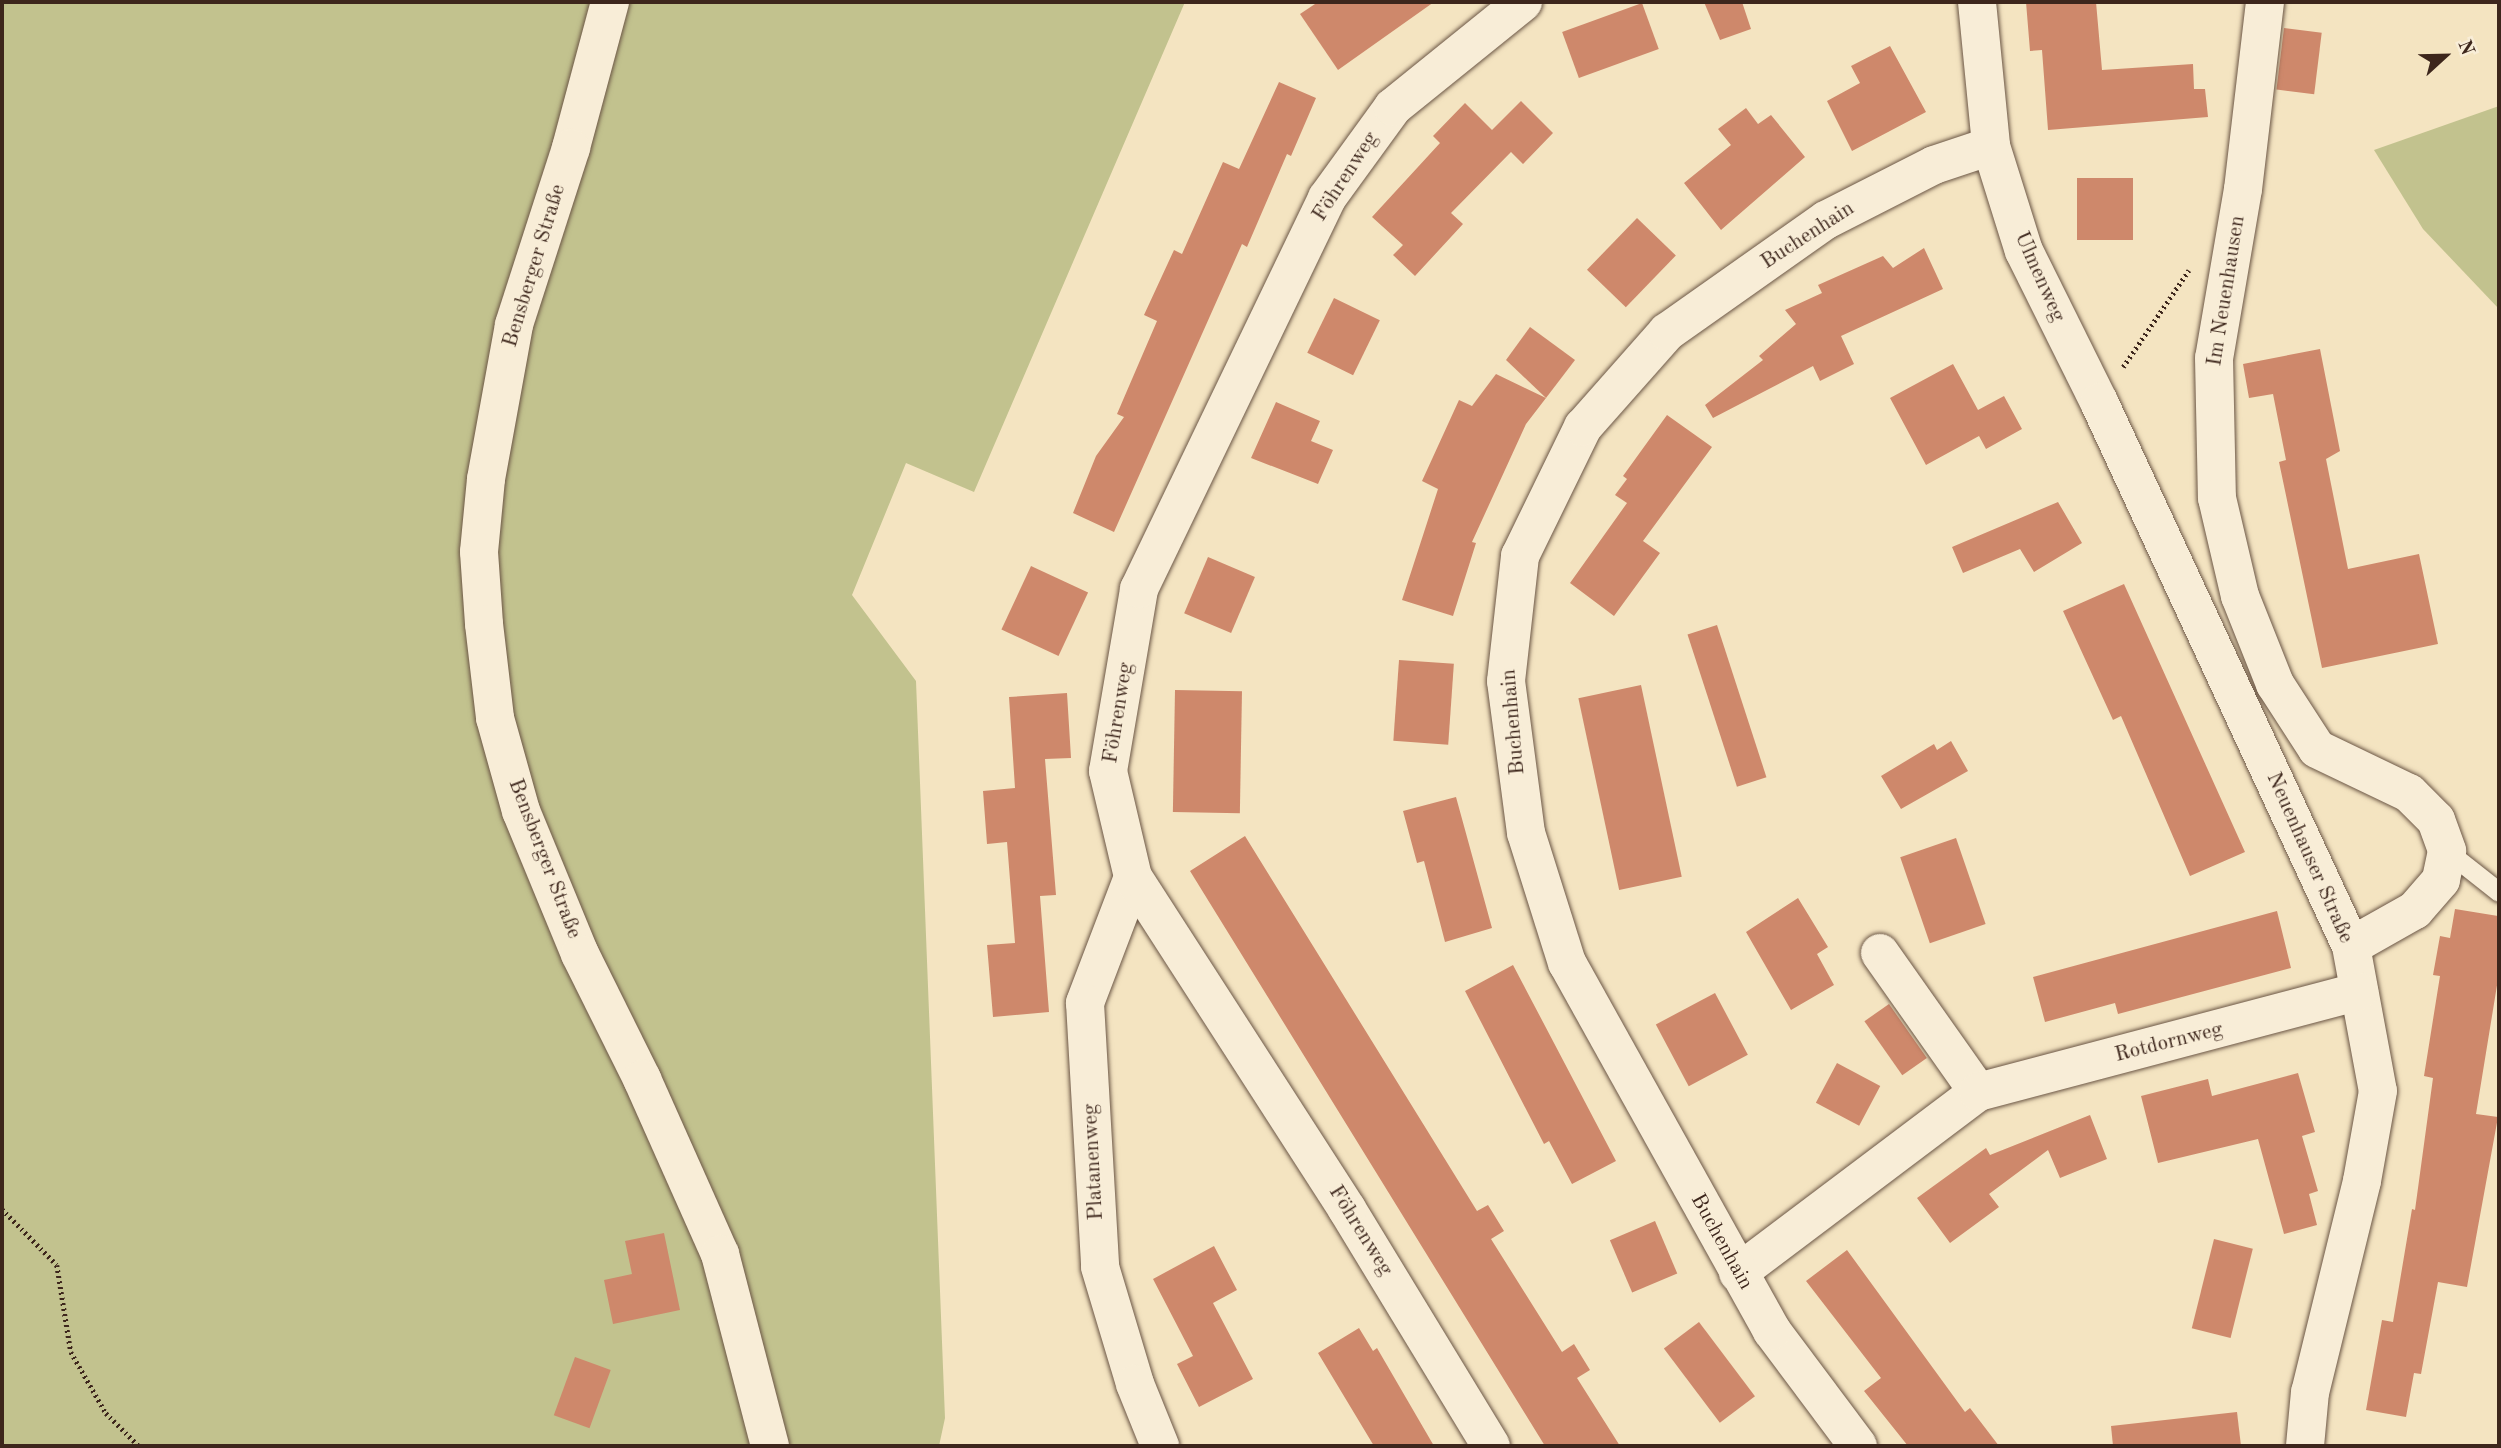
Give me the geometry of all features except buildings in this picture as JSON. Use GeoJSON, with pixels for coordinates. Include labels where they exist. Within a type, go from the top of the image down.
{"type":"FeatureCollection","features":[{"type":"Feature","properties":{"kind":"street","name":"Bensberger Straße"},"geometry":{"type":"LineString","coordinates":[[610,2],[571,148],[514,325],[486,479],[480,552],[484,624],[495,718],[522,811],[580,954],[642,1079],[720,1254],[770,1446]]}},
{"type":"Feature","properties":{"kind":"street","name":"Föhrenweg"},"geometry":{"type":"LineString","coordinates":[[1491,1446],[1347,1209],[1133,877],[1108,771],[1139,589],[1327,198],[1393,107],[1523,2]]}},
{"type":"Feature","properties":{"kind":"street","name":"Ulmenweg"},"geometry":{"type":"LineString","coordinates":[[1977,2],[1991,146],[2024,251],[2099,402],[2161,536]]}},
{"type":"Feature","properties":{"kind":"street","name":"Im Neuenhausen"},"geometry":{"type":"LineString","coordinates":[[2265,2],[2243,189],[2214,358],[2217,498],[2240,596],[2274,684],[2318,749],[2409,793],[2436,820],[2447,851]]}},
{"type":"Feature","properties":{"kind":"street","name":"Buchenhain"},"geometry":{"type":"LineString","coordinates":[[1858,1446],[1772,1331],[1566,963],[1526,833],[1506,681],[1520,556],[1583,427],[1667,331],[1826,220],[1934,165],[1991,146]]}},
{"type":"Feature","properties":{"kind":"street","name":"Neuenhauser Straße"},"geometry":{"type":"LineString","coordinates":[[2161,536],[2351,946],[2378,1091],[2362,1181],[2310,1392],[2305,1446]]}},
{"type":"Feature","properties":{"kind":"street"},"geometry":{"type":"LineString","coordinates":[[2351,946],[2415,910],[2441,880],[2447,851]]}},
{"type":"Feature","properties":{"kind":"street","name":"Platanenweg"},"geometry":{"type":"LineString","coordinates":[[1133,877],[1086,1003],[1100,1267],[1135,1384],[1160,1446]]}},
{"type":"Feature","properties":{"kind":"street"},"geometry":{"type":"LineString","coordinates":[[1880,953],[1978,1092]]}},
{"type":"Feature","properties":{"kind":"street","name":"Rotdornweg"},"geometry":{"type":"LineString","coordinates":[[1738,1273],[1978,1092],[2360,991]]}},
{"type":"Feature","properties":{"kind":"lane"},"geometry":{"type":"LineString","coordinates":[[2447,851],[2499,892]]}},
{"type":"Feature","properties":{"kind":"path"},"geometry":{"type":"LineString","coordinates":[[2099,402],[2190,267]]}},
{"type":"Feature","properties":{"kind":"path"},"geometry":{"type":"LineString","coordinates":[[2,1209],[57,1265],[71,1352],[106,1413],[139,1446]]}},
{"type":"Feature","properties":{"kind":"green space"},"geometry":{"type":"Polygon","coordinates":[[[2,2],[1185,2],[974,492],[906,463],[852,595],[916,681],[945,1418],[939,1446],[2,1446],[2,2]]]}},
{"type":"Feature","properties":{"kind":"green space"},"geometry":{"type":"Polygon","coordinates":[[[2499,106],[2499,309],[2423,229],[2374,150],[2499,106]]]}}]}
